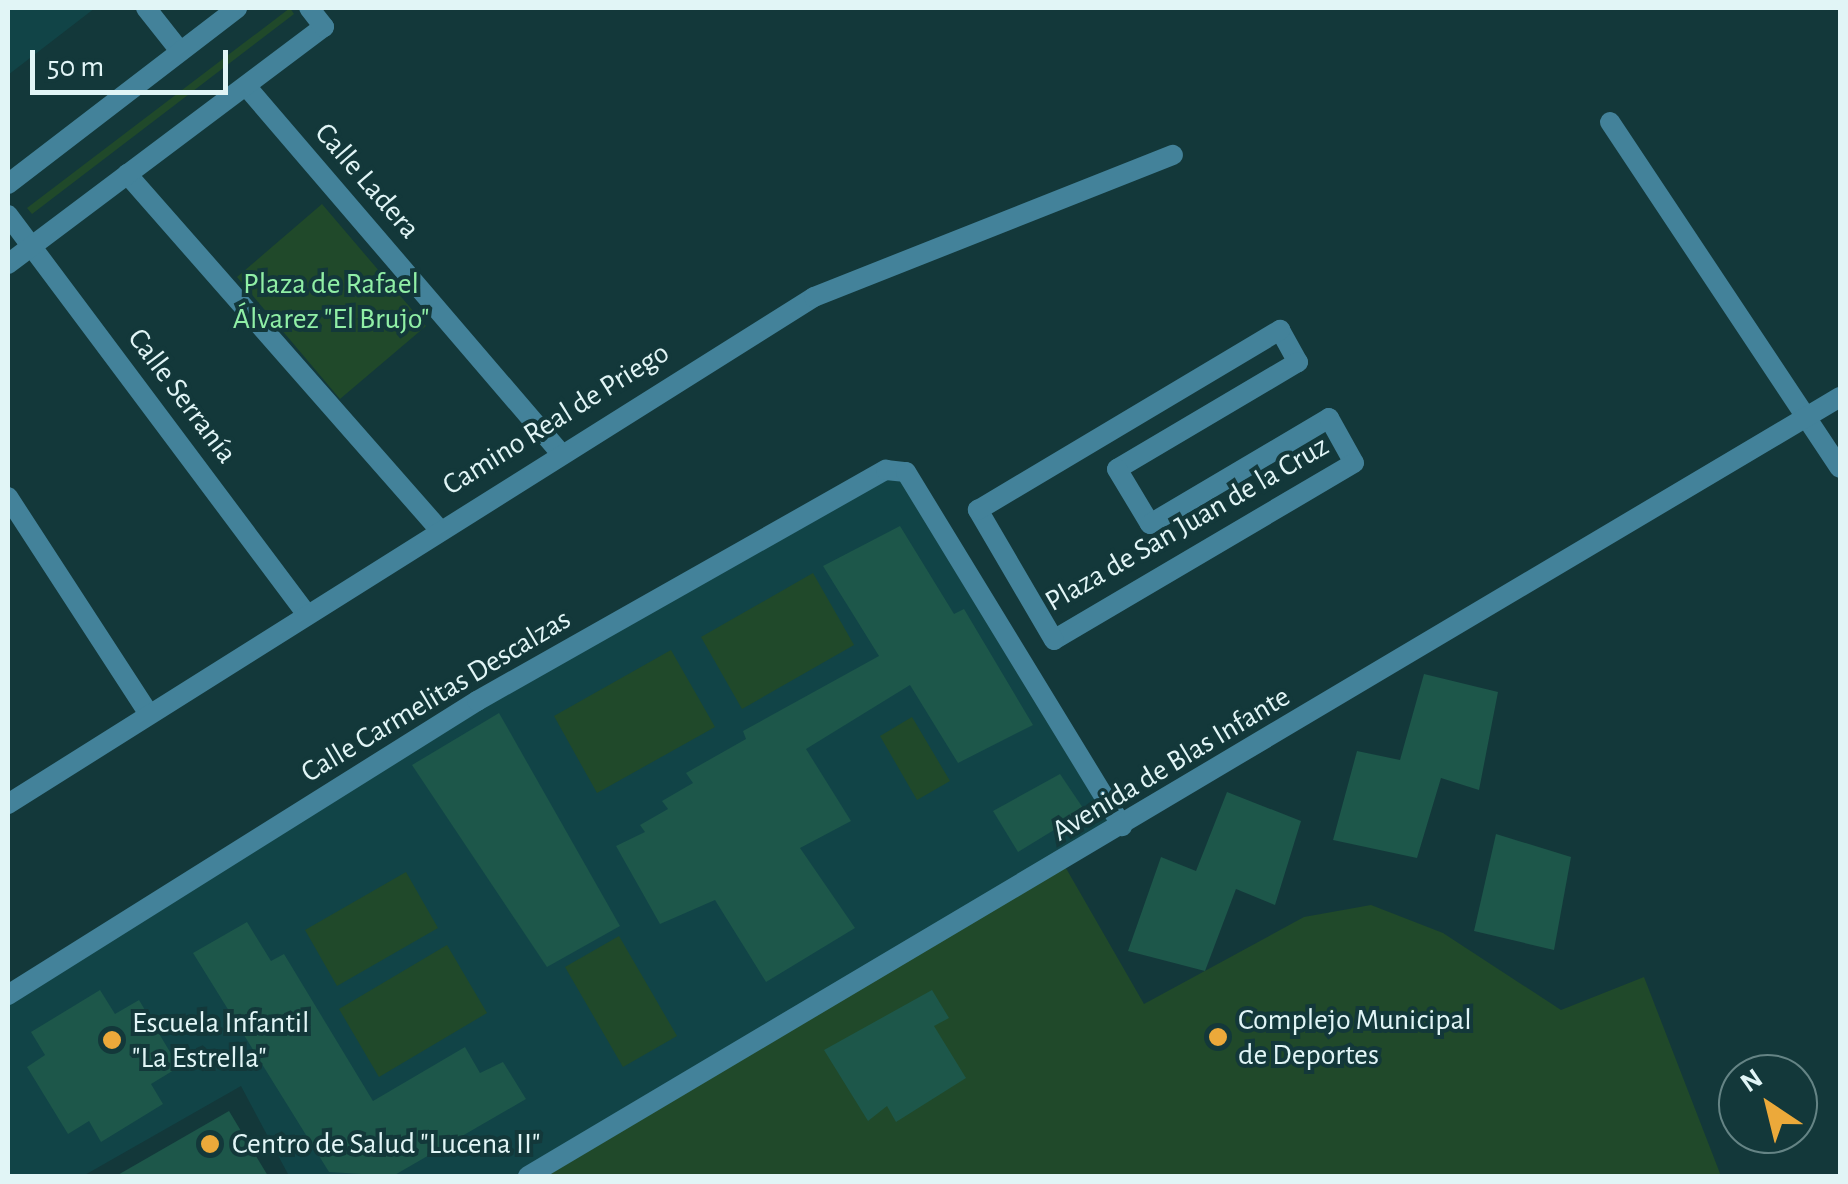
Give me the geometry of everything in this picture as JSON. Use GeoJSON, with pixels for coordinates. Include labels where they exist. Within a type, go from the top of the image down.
{"type":"FeatureCollection","features":[{"type":"Feature","properties":{"kind":"street"},"geometry":{"type":"LineString","coordinates":[[146,8],[180,51]]}},
{"type":"Feature","properties":{"kind":"street"},"geometry":{"type":"LineString","coordinates":[[8,184],[237,8]]}},
{"type":"Feature","properties":{"kind":"street"},"geometry":{"type":"LineString","coordinates":[[8,264],[324,27],[309,8]]}},
{"type":"Feature","properties":{"kind":"street","name":"Calle Ladera"},"geometry":{"type":"LineString","coordinates":[[246,86],[560,452]]}},
{"type":"Feature","properties":{"kind":"street"},"geometry":{"type":"LineString","coordinates":[[1610,122],[1840,468]]}},
{"type":"Feature","properties":{"kind":"street","name":"Camino Real de Priego"},"geometry":{"type":"LineString","coordinates":[[8,804],[560,452],[814,297],[1173,155]]}},
{"type":"Feature","properties":{"kind":"street"},"geometry":{"type":"LineString","coordinates":[[127,174],[439,529]]}},
{"type":"Feature","properties":{"kind":"street","name":"Calle Serranía"},"geometry":{"type":"LineString","coordinates":[[8,214],[306,614]]}},
{"type":"Feature","properties":{"kind":"street","name":"Plaza de San Juan de la Cruz"},"geometry":{"type":"LineString","coordinates":[[1280,330],[1298,362],[1117,469],[1150,524],[1329,418],[1354,464],[1054,640],[978,510],[1280,330]]}},
{"type":"Feature","properties":{"kind":"street","name":"Avenida de Blas Infante"},"geometry":{"type":"LineString","coordinates":[[528,1176],[1840,397]]}},
{"type":"Feature","properties":{"kind":"street","name":"Calle Carmelitas Descalzas"},"geometry":{"type":"LineString","coordinates":[[8,995],[477,701],[886,470],[906,472],[1122,826]]}},
{"type":"Feature","properties":{"kind":"street"},"geometry":{"type":"LineString","coordinates":[[8,496],[149,714]]}},
{"type":"Feature","properties":{"kind":"shaded area"},"geometry":{"type":"Polygon","coordinates":[[[8,8],[95,8],[8,75],[8,8]]]}},
{"type":"Feature","properties":{"kind":"shaded area"},"geometry":{"type":"Polygon","coordinates":[[[886,470],[906,472],[1122,826],[528,1176],[289,1176],[241,1086],[83,1176],[8,1176],[8,995],[477,701],[886,470]]]}},
{"type":"Feature","properties":{"kind":"green space"},"geometry":{"type":"Polygon","coordinates":[[[290,8],[294,14],[32,214],[27,208],[290,8]]]}},
{"type":"Feature","properties":{"kind":"green space","name":"Plaza de Rafael Álvarez \"El Brujo\""},"geometry":{"type":"Polygon","coordinates":[[[322,204],[426,326],[340,399],[237,277],[322,204]]]}},
{"type":"Feature","properties":{"kind":"green space"},"geometry":{"type":"Polygon","coordinates":[[[813,573],[854,645],[742,709],[701,637],[813,573]]]}},
{"type":"Feature","properties":{"kind":"green space"},"geometry":{"type":"Polygon","coordinates":[[[671,650],[715,727],[597,793],[554,716],[671,650]]]}},
{"type":"Feature","properties":{"kind":"green space"},"geometry":{"type":"Polygon","coordinates":[[[912,717],[950,781],[917,800],[880,736],[912,717]]]}},
{"type":"Feature","properties":{"kind":"green space","name":"Complejo Municipal de Deportes"},"geometry":{"type":"Polygon","coordinates":[[[1063,863],[1144,1004],[1304,917],[1371,905],[1443,933],[1561,1010],[1644,977],[1721,1176],[528,1176],[1063,863]]]}},
{"type":"Feature","properties":{"kind":"green space"},"geometry":{"type":"Polygon","coordinates":[[[406,872],[438,928],[337,986],[305,930],[406,872]]]}},
{"type":"Feature","properties":{"kind":"green space"},"geometry":{"type":"Polygon","coordinates":[[[619,936],[677,1036],[623,1067],[565,967],[619,936]]]}},
{"type":"Feature","properties":{"kind":"green space"},"geometry":{"type":"Polygon","coordinates":[[[447,945],[487,1013],[379,1077],[339,1009],[447,945]]]}},
{"type":"Feature","properties":{"kind":"building"},"geometry":{"type":"Polygon","coordinates":[[[900,526],[954,614],[964,609],[1033,725],[958,763],[910,685],[806,749],[851,821],[800,848],[855,928],[766,982],[715,900],[660,924],[616,846],[645,832],[640,825],[668,809],[662,801],[693,783],[686,773],[746,739],[743,731],[879,656],[823,566],[900,526]]]}},
{"type":"Feature","properties":{"kind":"building"},"geometry":{"type":"Polygon","coordinates":[[[1424,674],[1498,692],[1479,790],[1441,778],[1417,858],[1333,840],[1357,751],[1400,760],[1424,674]]]}},
{"type":"Feature","properties":{"kind":"building"},"geometry":{"type":"Polygon","coordinates":[[[499,713],[620,926],[547,967],[412,765],[499,713]]]}},
{"type":"Feature","properties":{"kind":"building"},"geometry":{"type":"Polygon","coordinates":[[[1060,774],[1085,811],[1018,852],[993,811],[1060,774]]]}},
{"type":"Feature","properties":{"kind":"building"},"geometry":{"type":"Polygon","coordinates":[[[1227,792],[1301,821],[1275,905],[1236,889],[1205,971],[1128,951],[1161,857],[1196,871],[1227,792]]]}},
{"type":"Feature","properties":{"kind":"building"},"geometry":{"type":"Polygon","coordinates":[[[1496,834],[1571,857],[1554,950],[1474,931],[1496,834]]]}},
{"type":"Feature","properties":{"kind":"building"},"geometry":{"type":"Polygon","coordinates":[[[247,922],[271,961],[284,954],[373,1101],[465,1047],[480,1073],[503,1062],[526,1099],[393,1176],[329,1172],[193,953],[247,922]]]}},
{"type":"Feature","properties":{"kind":"building"},"geometry":{"type":"Polygon","coordinates":[[[100,990],[115,1014],[139,1000],[179,1067],[151,1084],[163,1104],[101,1142],[89,1121],[68,1134],[27,1067],[45,1055],[31,1032],[100,990]]]}},
{"type":"Feature","properties":{"kind":"building"},"geometry":{"type":"Polygon","coordinates":[[[932,990],[949,1018],[934,1026],[966,1078],[896,1122],[887,1106],[868,1121],[824,1050],[932,990]]]}},
{"type":"Feature","properties":{"kind":"building","name":"Centro de Salud \"Lucena II\""},"geometry":{"type":"Polygon","coordinates":[[[229,1111],[268,1176],[116,1176],[229,1111]]]}},
{"type":"Feature","properties":{"kind":"place","name":"Complejo Municipal de Deportes"},"geometry":{"type":"Point","coordinates":[1218,1037]}},
{"type":"Feature","properties":{"kind":"place","name":"Escuela Infantil \"La Estrella\""},"geometry":{"type":"Point","coordinates":[112,1040]}},
{"type":"Feature","properties":{"kind":"place","name":"Centro de Salud \"Lucena II\""},"geometry":{"type":"Point","coordinates":[210,1144]}}]}
